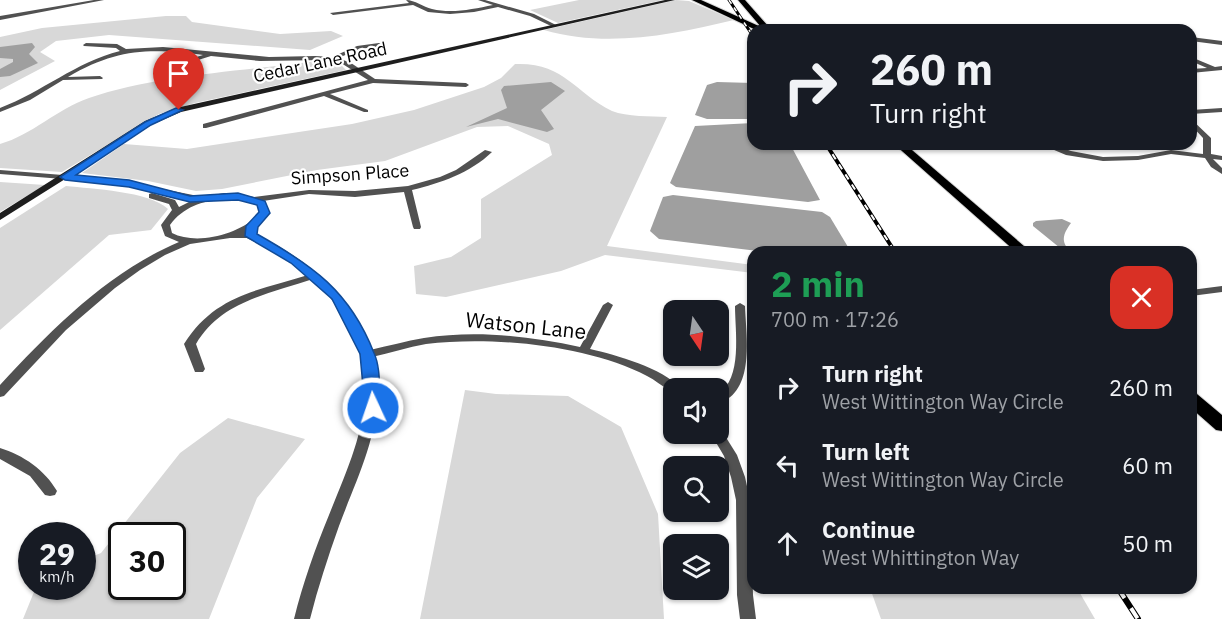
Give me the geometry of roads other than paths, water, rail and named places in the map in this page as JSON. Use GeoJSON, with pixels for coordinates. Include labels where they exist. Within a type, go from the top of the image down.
{"type":"FeatureCollection","features":[{"type":"Feature","properties":{"kind":"main road"},"geometry":{"type":"LineString","coordinates":[[695,0],[750,24]]}},
{"type":"Feature","properties":{"kind":"main road"},"geometry":{"type":"LineString","coordinates":[[741,0],[763,24]]}},
{"type":"Feature","properties":{"kind":"main road"},"geometry":{"type":"LineString","coordinates":[[733,16],[753,15]]}},
{"type":"Feature","properties":{"kind":"main road"},"geometry":{"type":"LineString","coordinates":[[906,150],[1017,246]]}},
{"type":"Feature","properties":{"kind":"main road"},"geometry":{"type":"LineString","coordinates":[[1197,403],[1222,425]]}},
{"type":"Feature","properties":{"kind":"street"},"geometry":{"type":"LineString","coordinates":[[0,18],[102,0]]}},
{"type":"Feature","properties":{"kind":"street"},"geometry":{"type":"LineString","coordinates":[[480,0],[532,15],[553,26]]}},
{"type":"Feature","properties":{"kind":"street","name":"Cedar Lane Road"},"geometry":{"type":"LineString","coordinates":[[0,217],[148,123],[179,110],[672,0]]}},
{"type":"Feature","properties":{"kind":"street"},"geometry":{"type":"LineString","coordinates":[[333,13],[410,2],[423,9],[443,12],[496,6]]}},
{"type":"Feature","properties":{"kind":"street"},"geometry":{"type":"LineString","coordinates":[[1197,40],[1222,43]]}},
{"type":"Feature","properties":{"kind":"street"},"geometry":{"type":"LineString","coordinates":[[86,45],[117,46],[125,51]]}},
{"type":"Feature","properties":{"kind":"street"},"geometry":{"type":"LineString","coordinates":[[0,110],[34,97],[99,59],[125,51],[169,48],[261,59],[332,58],[359,47],[379,45]]}},
{"type":"Feature","properties":{"kind":"street"},"geometry":{"type":"LineString","coordinates":[[182,63],[210,54]]}},
{"type":"Feature","properties":{"kind":"street"},"geometry":{"type":"LineString","coordinates":[[332,58],[356,69],[372,81]]}},
{"type":"Feature","properties":{"kind":"street"},"geometry":{"type":"LineString","coordinates":[[1197,61],[1218,68]]}},
{"type":"Feature","properties":{"kind":"street"},"geometry":{"type":"LineString","coordinates":[[1197,70],[1218,68]]}},
{"type":"Feature","properties":{"kind":"street"},"geometry":{"type":"LineString","coordinates":[[64,79],[100,78]]}},
{"type":"Feature","properties":{"kind":"street"},"geometry":{"type":"LineString","coordinates":[[206,126],[372,81],[465,85]]}},
{"type":"Feature","properties":{"kind":"street"},"geometry":{"type":"LineString","coordinates":[[326,95],[366,111]]}},
{"type":"Feature","properties":{"kind":"street"},"geometry":{"type":"LineString","coordinates":[[1197,112],[1222,110]]}},
{"type":"Feature","properties":{"kind":"street"},"geometry":{"type":"LineString","coordinates":[[1197,127],[1207,138],[1206,156],[1222,172]]}},
{"type":"Feature","properties":{"kind":"street"},"geometry":{"type":"LineString","coordinates":[[1061,150],[1103,159],[1138,158],[1171,152],[1222,158]]}},
{"type":"Feature","properties":{"kind":"street","name":"Simpson Place"},"geometry":{"type":"LineString","coordinates":[[213,198],[238,196],[255,200],[308,192],[354,194],[408,189],[461,171],[475,164],[488,152]]}},
{"type":"Feature","properties":{"kind":"street"},"geometry":{"type":"LineString","coordinates":[[0,172],[129,184],[190,199],[213,198]]}},
{"type":"Feature","properties":{"kind":"street"},"geometry":{"type":"LineString","coordinates":[[0,178],[105,186],[161,198],[175,206],[165,229],[172,237],[189,241]]}},
{"type":"Feature","properties":{"kind":"street"},"geometry":{"type":"LineString","coordinates":[[408,189],[417,227]]}},
{"type":"Feature","properties":{"kind":"street","name":"Simpson Place"},"geometry":{"type":"LineString","coordinates":[[263,206],[278,197]]}},
{"type":"Feature","properties":{"kind":"street"},"geometry":{"type":"LineString","coordinates":[[173,214],[190,205],[213,198]]}},
{"type":"Feature","properties":{"kind":"street"},"geometry":{"type":"LineString","coordinates":[[0,393],[56,333],[109,288],[167,248],[189,241],[212,240],[251,231],[263,216],[263,206],[255,200]]}},
{"type":"Feature","properties":{"kind":"street"},"geometry":{"type":"LineString","coordinates":[[251,231],[314,276],[338,297],[368,354],[373,408],[368,437],[318,564],[302,619]]}},
{"type":"Feature","properties":{"kind":"street"},"geometry":{"type":"LineString","coordinates":[[167,248],[172,237]]}},
{"type":"Feature","properties":{"kind":"street"},"geometry":{"type":"LineString","coordinates":[[199,369],[190,344],[196,328],[211,314],[232,303],[314,276]]}},
{"type":"Feature","properties":{"kind":"street"},"geometry":{"type":"LineString","coordinates":[[1197,292],[1222,289]]}},
{"type":"Feature","properties":{"kind":"street"},"geometry":{"type":"LineString","coordinates":[[1197,298],[1222,296]]}},
{"type":"Feature","properties":{"kind":"street"},"geometry":{"type":"LineString","coordinates":[[584,350],[608,305]]}},
{"type":"Feature","properties":{"kind":"street"},"geometry":{"type":"LineString","coordinates":[[729,392],[738,380],[740,306]]}},
{"type":"Feature","properties":{"kind":"street","name":"Watson Lane"},"geometry":{"type":"LineString","coordinates":[[368,354],[427,341],[466,338],[584,350],[643,371],[663,382]]}},
{"type":"Feature","properties":{"kind":"street"},"geometry":{"type":"LineString","coordinates":[[726,444],[740,477],[745,510],[747,583]]}},
{"type":"Feature","properties":{"kind":"street"},"geometry":{"type":"LineString","coordinates":[[0,453],[35,472],[50,491]]}},
{"type":"Feature","properties":{"kind":"street"},"geometry":{"type":"LineString","coordinates":[[747,594],[748,619]]}},
{"type":"Feature","properties":{"kind":"railway"},"geometry":{"type":"LineString","coordinates":[[729,0],[747,27]]}},
{"type":"Feature","properties":{"kind":"railway"},"geometry":{"type":"LineString","coordinates":[[830,150],[891,246]]}},
{"type":"Feature","properties":{"kind":"railway"},"geometry":{"type":"LineString","coordinates":[[1122,594],[1138,619]]}}]}
